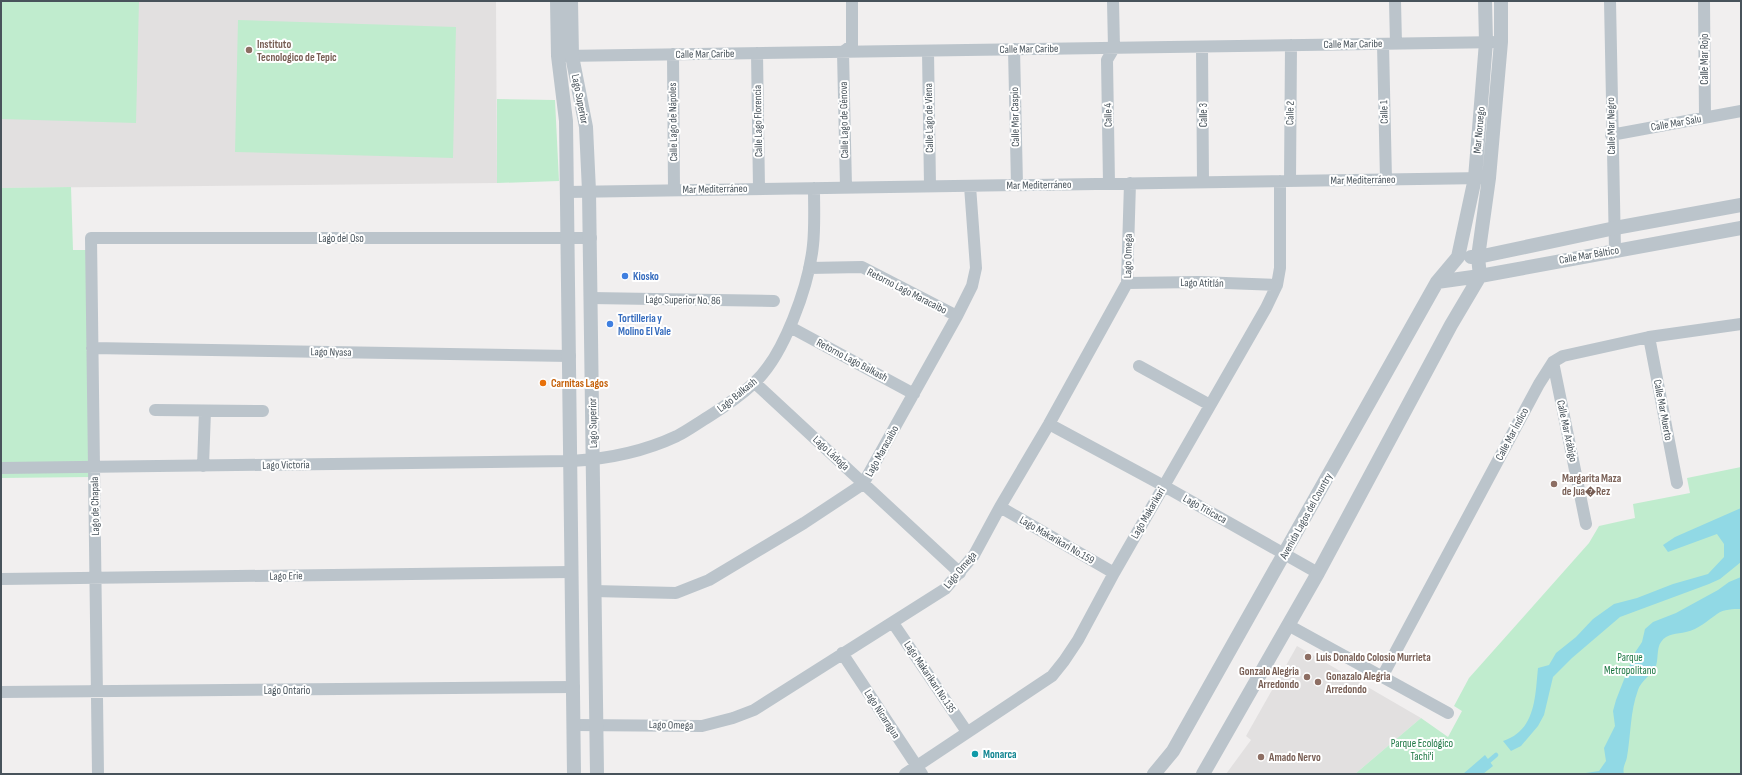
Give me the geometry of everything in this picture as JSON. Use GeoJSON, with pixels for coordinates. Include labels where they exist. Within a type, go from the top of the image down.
{"type":"FeatureCollection","features":[{"type":"Feature","properties":{"kind":"street","name":"Lago Superior"},"geometry":{"type":"LineString","coordinates":[[557,1],[558,56],[566,121],[574,774]]}},
{"type":"Feature","properties":{"kind":"street","name":"Lago Superior"},"geometry":{"type":"LineString","coordinates":[[571,1],[572,56],[586,127],[589,191],[597,774]]}},
{"type":"Feature","properties":{"kind":"street"},"geometry":{"type":"LineString","coordinates":[[843,52],[852,45],[852,1]]}},
{"type":"Feature","properties":{"kind":"street"},"geometry":{"type":"LineString","coordinates":[[1113,1],[1114,48]]}},
{"type":"Feature","properties":{"kind":"street"},"geometry":{"type":"LineString","coordinates":[[1395,1],[1396,44]]}},
{"type":"Feature","properties":{"kind":"street","name":"Mar Noruego"},"geometry":{"type":"LineString","coordinates":[[1458,257],[1475,178],[1486,42],[1485,1]]}},
{"type":"Feature","properties":{"kind":"street","name":"Mar Noruego"},"geometry":{"type":"LineString","coordinates":[[1478,257],[1489,178],[1501,42],[1501,1]]}},
{"type":"Feature","properties":{"kind":"street","name":"Calle Mar Negro"},"geometry":{"type":"LineString","coordinates":[[1610,1],[1611,135],[1615,250]]}},
{"type":"Feature","properties":{"kind":"street","name":"Calle Mar Rojo"},"geometry":{"type":"LineString","coordinates":[[1704,1],[1705,118]]}},
{"type":"Feature","properties":{"kind":"street","name":"Calle Mar Caribe"},"geometry":{"type":"LineString","coordinates":[[558,56],[1501,42]]}},
{"type":"Feature","properties":{"kind":"street","name":"Calle 1"},"geometry":{"type":"LineString","coordinates":[[1383,44],[1386,180]]}},
{"type":"Feature","properties":{"kind":"street","name":"Calle 2"},"geometry":{"type":"LineString","coordinates":[[1285,181],[1291,46]]}},
{"type":"Feature","properties":{"kind":"street","name":"Calle 3"},"geometry":{"type":"LineString","coordinates":[[1202,47],[1203,182]]}},
{"type":"Feature","properties":{"kind":"street","name":"Calle 4"},"geometry":{"type":"LineString","coordinates":[[1109,184],[1107,60],[1114,48]]}},
{"type":"Feature","properties":{"kind":"street","name":"Calle Mar Caspio"},"geometry":{"type":"LineString","coordinates":[[1014,49],[1016,185]]}},
{"type":"Feature","properties":{"kind":"street","name":"Calle Lago de Viena"},"geometry":{"type":"LineString","coordinates":[[928,51],[930,186]]}},
{"type":"Feature","properties":{"kind":"street","name":"Calle Lago de Génova"},"geometry":{"type":"LineString","coordinates":[[843,52],[846,188]]}},
{"type":"Feature","properties":{"kind":"street","name":"Calle Lago Florencia"},"geometry":{"type":"LineString","coordinates":[[757,53],[759,189]]}},
{"type":"Feature","properties":{"kind":"street","name":"Calle Lago de Nápoles"},"geometry":{"type":"LineString","coordinates":[[673,54],[674,190]]}},
{"type":"Feature","properties":{"kind":"street","name":"Calle Mar Salu"},"geometry":{"type":"LineString","coordinates":[[1611,135],[1741,111]]}},
{"type":"Feature","properties":{"kind":"street","name":"Mar Mediterráneo"},"geometry":{"type":"LineString","coordinates":[[567,192],[1489,178]]}},
{"type":"Feature","properties":{"kind":"street","name":"Lago Makarikari"},"geometry":{"type":"LineString","coordinates":[[905,774],[919,770],[967,732],[1052,676],[1078,640],[1114,573],[1266,308],[1277,284],[1280,268],[1285,181]]}},
{"type":"Feature","properties":{"kind":"street","name":"Lago Omega"},"geometry":{"type":"LineString","coordinates":[[574,725],[702,726],[733,718],[754,710],[945,589],[974,555],[1127,283],[1130,183]]}},
{"type":"Feature","properties":{"kind":"street","name":"Lago Maracaibo"},"geometry":{"type":"LineString","coordinates":[[594,591],[676,593],[709,580],[804,523],[863,484],[957,316],[972,286],[976,268],[970,186]]}},
{"type":"Feature","properties":{"kind":"street","name":"Lago Balkash"},"geometry":{"type":"LineString","coordinates":[[571,461],[593,460],[619,456],[648,448],[677,436],[723,408],[755,383],[772,359],[790,327],[798,306],[809,268],[813,245],[814,188]]}},
{"type":"Feature","properties":{"kind":"street","name":"Calle Mar Báltico"},"geometry":{"type":"LineString","coordinates":[[1458,257],[1478,257],[1615,228],[1741,205]]}},
{"type":"Feature","properties":{"kind":"street","name":"Calle Mar Báltico"},"geometry":{"type":"LineString","coordinates":[[1437,282],[1480,276],[1741,228]]}},
{"type":"Feature","properties":{"kind":"street","name":"Lago del Oso"},"geometry":{"type":"LineString","coordinates":[[91,238],[590,238]]}},
{"type":"Feature","properties":{"kind":"street","name":"Lago de Chapala"},"geometry":{"type":"LineString","coordinates":[[91,238],[98,774]]}},
{"type":"Feature","properties":{"kind":"street","name":"Avenida Lagos del Country"},"geometry":{"type":"LineString","coordinates":[[1154,774],[1172,751],[1285,554],[1437,282],[1458,257]]}},
{"type":"Feature","properties":{"kind":"street"},"geometry":{"type":"LineString","coordinates":[[1203,774],[1318,573],[1451,325],[1480,276],[1478,257]]}},
{"type":"Feature","properties":{"kind":"street","name":"Retorno Lago Maracaibo"},"geometry":{"type":"LineString","coordinates":[[809,268],[862,267],[957,316]]}},
{"type":"Feature","properties":{"kind":"street","name":"Lago Atitlán"},"geometry":{"type":"LineString","coordinates":[[1127,283],[1199,282],[1277,284]]}},
{"type":"Feature","properties":{"kind":"street","name":"Lago Superior No. 86"},"geometry":{"type":"LineString","coordinates":[[591,298],[774,301]]}},
{"type":"Feature","properties":{"kind":"street"},"geometry":{"type":"LineString","coordinates":[[1553,362],[1563,356],[1649,337],[1741,324]]}},
{"type":"Feature","properties":{"kind":"street","name":"Retorno Lago Balkash"},"geometry":{"type":"LineString","coordinates":[[790,327],[914,394]]}},
{"type":"Feature","properties":{"kind":"street","name":"Calle Mar Muerto"},"geometry":{"type":"LineString","coordinates":[[1649,337],[1677,483]]}},
{"type":"Feature","properties":{"kind":"street","name":"Lago Nyasa"},"geometry":{"type":"LineString","coordinates":[[92,348],[570,356]]}},
{"type":"Feature","properties":{"kind":"street","name":"Calle Mar Arábigo"},"geometry":{"type":"LineString","coordinates":[[1553,362],[1586,524]]}},
{"type":"Feature","properties":{"kind":"street","name":"Calle Mar Índico"},"geometry":{"type":"LineString","coordinates":[[1382,677],[1539,384],[1553,362]]}},
{"type":"Feature","properties":{"kind":"street"},"geometry":{"type":"LineString","coordinates":[[1139,366],[1210,405]]}},
{"type":"Feature","properties":{"kind":"street","name":"Lago Ládoga"},"geometry":{"type":"LineString","coordinates":[[755,383],[960,572]]}},
{"type":"Feature","properties":{"kind":"street"},"geometry":{"type":"LineString","coordinates":[[155,410],[263,411]]}},
{"type":"Feature","properties":{"kind":"street"},"geometry":{"type":"LineString","coordinates":[[203,466],[206,411]]}},
{"type":"Feature","properties":{"kind":"street","name":"Lago Titicaca"},"geometry":{"type":"LineString","coordinates":[[1049,424],[1164,486],[1318,573]]}},
{"type":"Feature","properties":{"kind":"street","name":"Lago Victoria"},"geometry":{"type":"LineString","coordinates":[[1,468],[571,461]]}},
{"type":"Feature","properties":{"kind":"street","name":"Lago Makarikari No.159"},"geometry":{"type":"LineString","coordinates":[[1000,507],[1114,573]]}},
{"type":"Feature","properties":{"kind":"street","name":"Lago Erie"},"geometry":{"type":"LineString","coordinates":[[1,579],[571,572]]}},
{"type":"Feature","properties":{"kind":"street","name":"Lago Makarikari No.135"},"geometry":{"type":"LineString","coordinates":[[893,623],[967,732]]}},
{"type":"Feature","properties":{"kind":"street"},"geometry":{"type":"LineString","coordinates":[[1288,625],[1448,713]]}},
{"type":"Feature","properties":{"kind":"street","name":"Lago Nicaragua"},"geometry":{"type":"LineString","coordinates":[[842,653],[919,770]]}},
{"type":"Feature","properties":{"kind":"street","name":"Lago Ontario"},"geometry":{"type":"LineString","coordinates":[[1,692],[574,688]]}},
{"type":"Feature","properties":{"kind":"shaded area","name":"Instituto Tecnologico de Tepic"},"geometry":{"type":"Polygon","coordinates":[[[1,1],[496,1],[497,183],[1,188],[1,1]]]}},
{"type":"Feature","properties":{"kind":"shaded area","name":"Gonazalo Alegria Arredondo"},"geometry":{"type":"Polygon","coordinates":[[[1297,646],[1421,718],[1355,774],[1226,774],[1251,740],[1246,736],[1297,646]]]}},
{"type":"Feature","properties":{"kind":"green space"},"geometry":{"type":"Polygon","coordinates":[[[1,1],[139,1],[136,123],[1,119],[1,1]]]}},
{"type":"Feature","properties":{"kind":"green space"},"geometry":{"type":"Polygon","coordinates":[[[238,20],[456,27],[453,158],[235,152],[238,20]]]}},
{"type":"Feature","properties":{"kind":"green space"},"geometry":{"type":"Polygon","coordinates":[[[497,99],[555,100],[559,181],[497,183],[497,99]]]}},
{"type":"Feature","properties":{"kind":"green space"},"geometry":{"type":"Polygon","coordinates":[[[71,187],[73,250],[88,250],[91,477],[1,478],[1,188],[71,187]]]}},
{"type":"Feature","properties":{"kind":"green space","name":"Parque Metropolitano"},"geometry":{"type":"Polygon","coordinates":[[[1741,467],[1741,774],[1355,774],[1421,718],[1448,737],[1462,711],[1454,706],[1469,678],[1589,543],[1599,526],[1635,518],[1633,504],[1690,493],[1687,478],[1741,467]]]}},
{"type":"Feature","properties":{"kind":"water"},"geometry":{"type":"Polygon","coordinates":[[[1741,508],[1741,562],[1720,579],[1709,584],[1620,617],[1572,658],[1553,677],[1544,715],[1538,726],[1521,746],[1511,751],[1503,741],[1514,736],[1528,721],[1534,701],[1538,668],[1549,665],[1556,653],[1576,637],[1593,619],[1614,604],[1637,598],[1673,584],[1708,574],[1724,557],[1724,544],[1717,534],[1668,552],[1663,545],[1675,537],[1741,508]]]}},
{"type":"Feature","properties":{"kind":"water"},"geometry":{"type":"Polygon","coordinates":[[[1741,577],[1741,609],[1723,611],[1695,629],[1669,635],[1663,639],[1659,645],[1655,668],[1641,684],[1635,698],[1627,757],[1623,769],[1624,774],[1579,774],[1599,771],[1606,761],[1604,748],[1615,726],[1613,711],[1616,700],[1634,654],[1642,642],[1645,629],[1653,622],[1676,613],[1718,590],[1729,582],[1741,577]]]}},
{"type":"Feature","properties":{"kind":"water"},"geometry":{"type":"Polygon","coordinates":[[[1485,755],[1493,766],[1483,774],[1463,774],[1485,755]]]}},
{"type":"Feature","properties":{"kind":"waterway"},"geometry":{"type":"LineString","coordinates":[[1489,761],[1496,755]]}},
{"type":"Feature","properties":{"kind":"place","name":"Instituto Tecnologico de Tepic"},"geometry":{"type":"Point","coordinates":[249,50]}},
{"type":"Feature","properties":{"kind":"place","name":"Kiosko"},"geometry":{"type":"Point","coordinates":[625,276]}},
{"type":"Feature","properties":{"kind":"place","name":"Tortilleria y Molino El Vale"},"geometry":{"type":"Point","coordinates":[610,324]}},
{"type":"Feature","properties":{"kind":"place","name":"Carnitas Lagos"},"geometry":{"type":"Point","coordinates":[543,383]}},
{"type":"Feature","properties":{"kind":"place","name":"Margarita Maza de Jua�Rez"},"geometry":{"type":"Point","coordinates":[1554,484]}},
{"type":"Feature","properties":{"kind":"place","name":"Luis Donaldo Colosio Murrieta"},"geometry":{"type":"Point","coordinates":[1308,657]}},
{"type":"Feature","properties":{"kind":"place","name":"Gonzalo Alegria Arredondo"},"geometry":{"type":"Point","coordinates":[1307,677]}},
{"type":"Feature","properties":{"kind":"place","name":"Gonazalo Alegria Arredondo"},"geometry":{"type":"Point","coordinates":[1318,682]}},
{"type":"Feature","properties":{"kind":"place","name":"Monarca"},"geometry":{"type":"Point","coordinates":[975,754]}},
{"type":"Feature","properties":{"kind":"place","name":"Amado Nervo"},"geometry":{"type":"Point","coordinates":[1261,757]}},
{"type":"Feature","properties":{"kind":"park label","name":"Parque Ecológico Tachi'i"},"geometry":{"type":"Point","coordinates":[1422,749]}}]}
